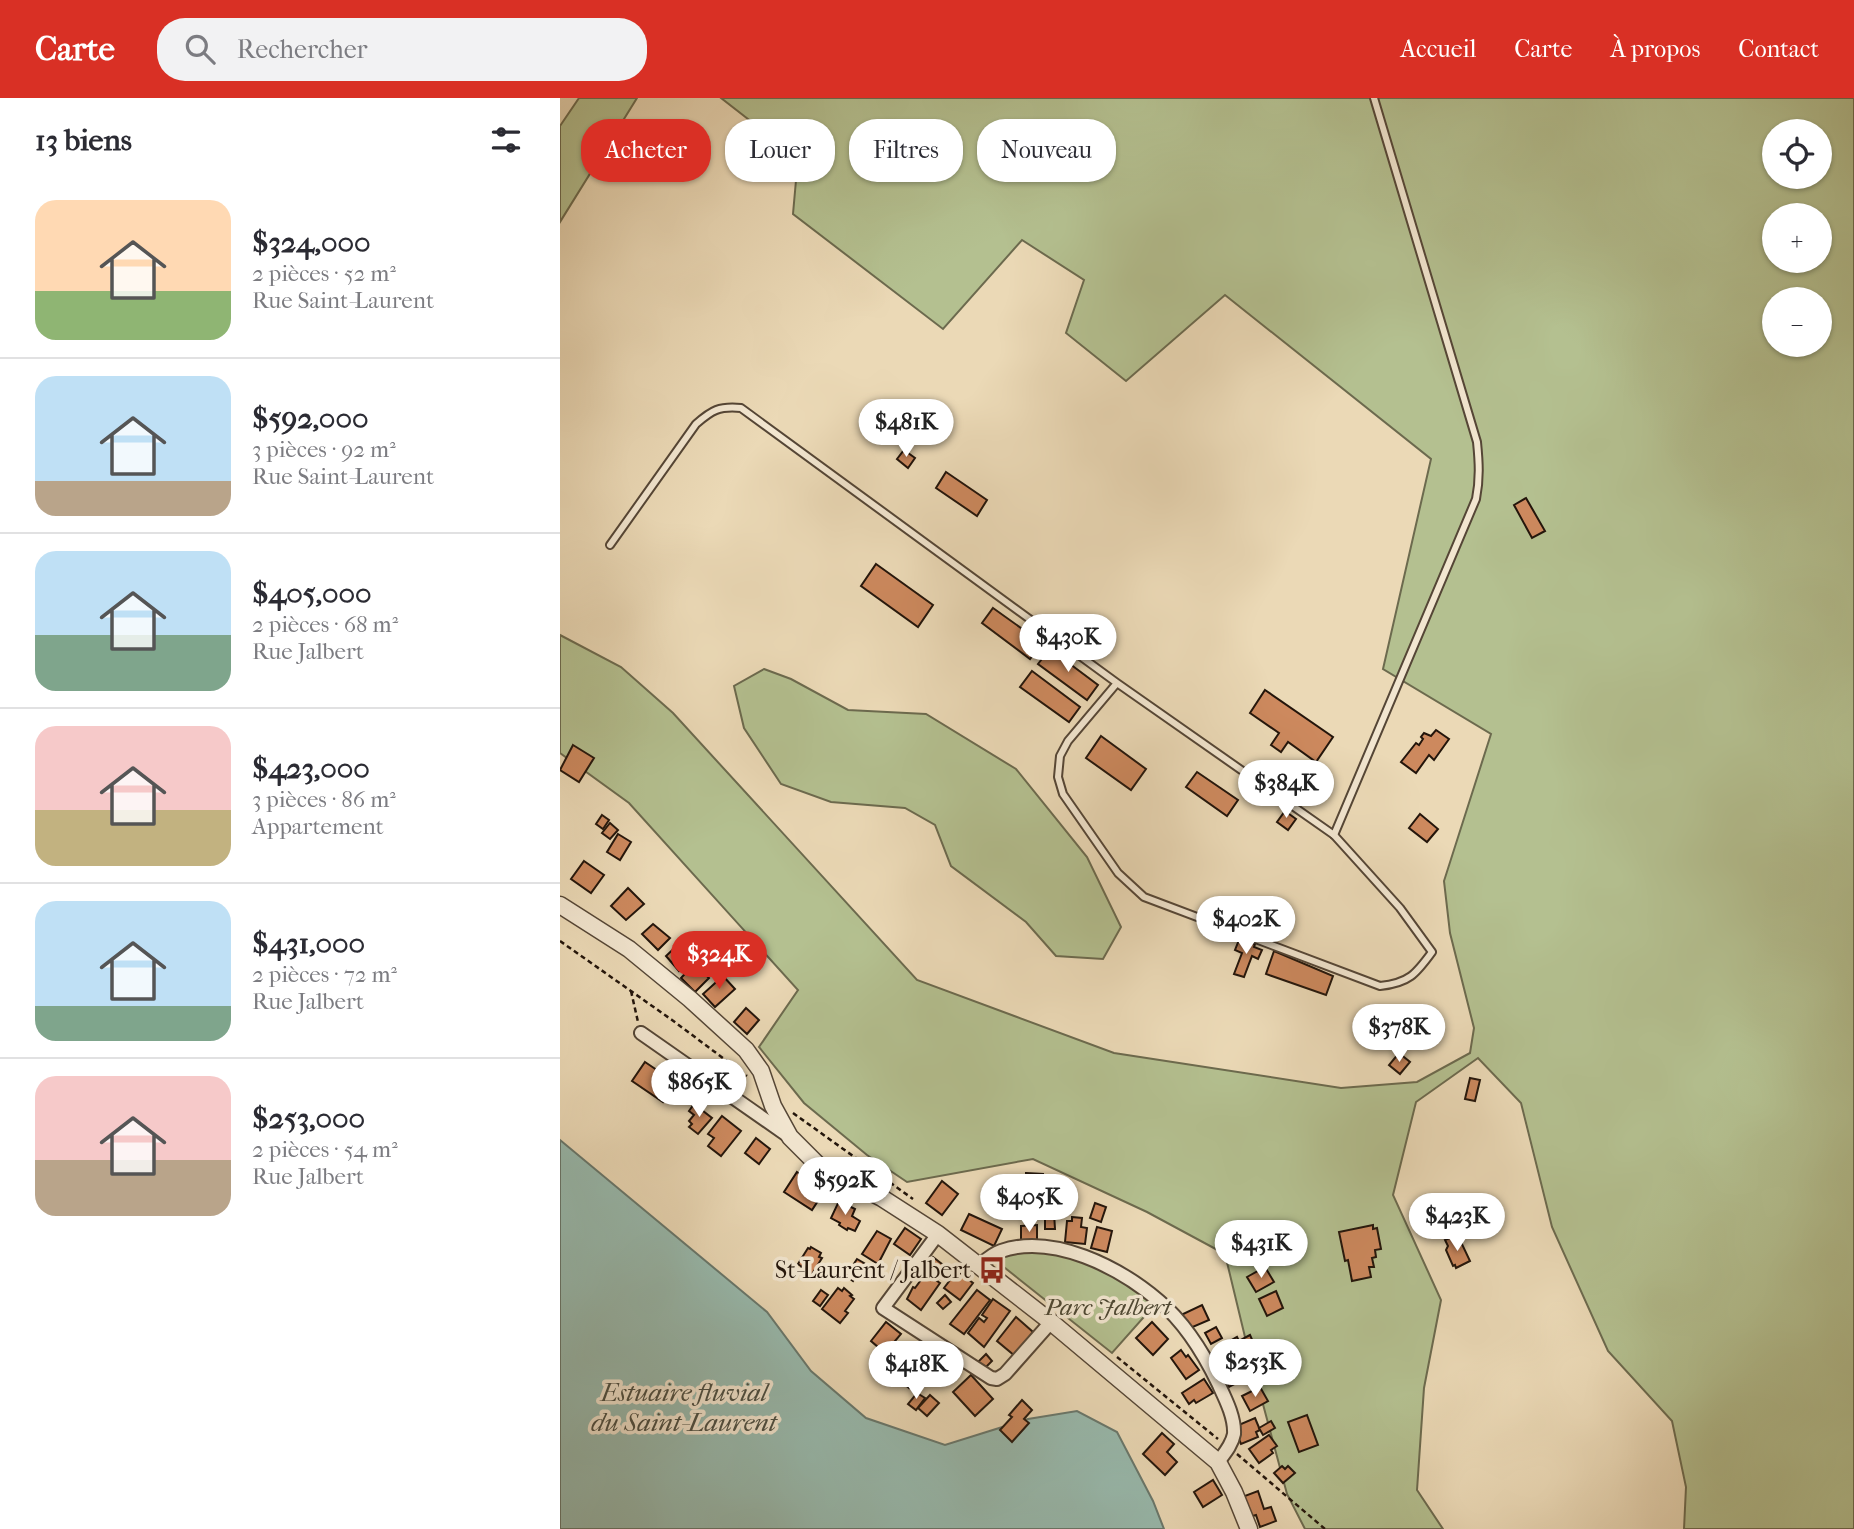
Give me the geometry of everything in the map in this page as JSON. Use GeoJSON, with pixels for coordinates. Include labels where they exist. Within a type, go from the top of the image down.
{"type":"FeatureCollection","features":[{"type":"Feature","properties":{"kind":"street"},"geometry":{"type":"LineString","coordinates":[[560,905],[629,949],[746,1050],[761,1071],[773,1106],[790,1137]]}},
{"type":"Feature","properties":{"kind":"street"},"geometry":{"type":"LineString","coordinates":[[641,1033],[790,1137],[826,1170],[882,1198],[938,1234],[1051,1322],[1218,1462],[1249,1529]]}},
{"type":"Feature","properties":{"kind":"street"},"geometry":{"type":"LineString","coordinates":[[938,1234],[883,1308],[991,1378],[997,1379],[1005,1374],[1051,1322]]}},
{"type":"Feature","properties":{"kind":"street"},"geometry":{"type":"LineString","coordinates":[[979,1266],[1001,1251],[1045,1246],[1096,1260],[1159,1300],[1181,1323],[1198,1348],[1224,1396],[1234,1427],[1229,1448],[1218,1462]]}},
{"type":"Feature","properties":{"kind":"lane"},"geometry":{"type":"LineString","coordinates":[[1334,835],[1476,499],[1480,466],[1477,442],[1374,98]]}},
{"type":"Feature","properties":{"kind":"lane"},"geometry":{"type":"LineString","coordinates":[[610,545],[696,424],[712,411],[726,407],[741,408],[1117,683],[1334,835],[1400,908],[1432,952],[1417,972],[1392,985],[1380,986],[1144,897],[1124,879],[1063,794],[1058,777],[1060,756],[1068,741],[1117,683]]}},
{"type":"Feature","properties":{"kind":"path"},"geometry":{"type":"LineString","coordinates":[[631,991],[641,1033]]}},
{"type":"Feature","properties":{"kind":"green space"},"geometry":{"type":"Polygon","coordinates":[[[579,98],[637,98],[624,119],[581,119],[581,182],[585,182],[560,222],[560,126],[579,98]]]}},
{"type":"Feature","properties":{"kind":"green space"},"geometry":{"type":"Polygon","coordinates":[[[721,98],[1854,98],[1854,1529],[1684,1529],[1686,1487],[1672,1421],[1608,1351],[1552,1227],[1521,1103],[1478,1058],[1416,1102],[1393,1195],[1441,1300],[1424,1388],[1417,1490],[1443,1529],[1305,1529],[1287,1494],[1225,1254],[1147,1212],[1033,1159],[907,1182],[867,1155],[804,1103],[759,1047],[798,990],[629,803],[560,753],[560,635],[621,667],[673,713],[917,980],[1114,1053],[1341,1088],[1417,1082],[1470,1053],[1474,1028],[1450,933],[1444,881],[1491,734],[1383,669],[1431,459],[1225,295],[1126,381],[1066,333],[1084,280],[1022,240],[943,329],[793,214],[796,182],[835,182],[835,119],[748,119],[721,98]]]}},
{"type":"Feature","properties":{"kind":"green space"},"geometry":{"type":"Polygon","coordinates":[[[764,669],[791,679],[848,710],[926,714],[1016,769],[1087,857],[1121,927],[1103,959],[1056,956],[1026,922],[951,866],[935,825],[905,808],[831,802],[781,784],[744,728],[734,686],[764,669]]]}},
{"type":"Feature","properties":{"kind":"green space","name":"Parc Jalbert"},"geometry":{"type":"Polygon","coordinates":[[[1001,1251],[1070,1251],[1159,1300],[1112,1353],[990,1256],[1001,1251]]]}},
{"type":"Feature","properties":{"kind":"water","name":"Estuaire fluvial du Saint-Laurent"},"geometry":{"type":"Polygon","coordinates":[[[560,1140],[767,1312],[811,1371],[866,1418],[945,1445],[1028,1419],[1077,1411],[1117,1432],[1153,1501],[1164,1529],[560,1529],[560,1140]]]}},
{"type":"Feature","properties":{"kind":"building"},"geometry":{"type":"Polygon","coordinates":[[[904,450],[915,458],[908,468],[897,459],[904,450]]]}},
{"type":"Feature","properties":{"kind":"building"},"geometry":{"type":"Polygon","coordinates":[[[946,472],[987,500],[977,516],[936,488],[946,472]]]}},
{"type":"Feature","properties":{"kind":"building"},"geometry":{"type":"Polygon","coordinates":[[[1526,498],[1545,531],[1532,538],[1514,505],[1526,498]]]}},
{"type":"Feature","properties":{"kind":"building"},"geometry":{"type":"Polygon","coordinates":[[[876,564],[933,605],[918,627],[861,586],[876,564]]]}},
{"type":"Feature","properties":{"kind":"building"},"geometry":{"type":"Polygon","coordinates":[[[993,608],[1042,643],[1030,659],[982,623],[993,608]]]}},
{"type":"Feature","properties":{"kind":"building"},"geometry":{"type":"Polygon","coordinates":[[[1050,649],[1098,685],[1087,700],[1038,664],[1050,649]]]}},
{"type":"Feature","properties":{"kind":"building"},"geometry":{"type":"Polygon","coordinates":[[[1032,671],[1080,707],[1069,722],[1020,687],[1032,671]]]}},
{"type":"Feature","properties":{"kind":"building"},"geometry":{"type":"Polygon","coordinates":[[[1265,690],[1333,737],[1316,762],[1288,742],[1281,752],[1271,745],[1279,733],[1250,713],[1265,690]]]}},
{"type":"Feature","properties":{"kind":"building"},"geometry":{"type":"Polygon","coordinates":[[[1436,730],[1449,739],[1434,760],[1429,755],[1416,773],[1401,762],[1416,743],[1419,745],[1424,733],[1431,736],[1436,730]]]}},
{"type":"Feature","properties":{"kind":"building"},"geometry":{"type":"Polygon","coordinates":[[[1101,736],[1146,769],[1131,790],[1086,758],[1101,736]]]}},
{"type":"Feature","properties":{"kind":"building"},"geometry":{"type":"Polygon","coordinates":[[[573,745],[594,758],[579,782],[560,770],[573,745]]]}},
{"type":"Feature","properties":{"kind":"building"},"geometry":{"type":"Polygon","coordinates":[[[1197,772],[1238,800],[1227,816],[1186,787],[1197,772]]]}},
{"type":"Feature","properties":{"kind":"building"},"geometry":{"type":"Polygon","coordinates":[[[1285,811],[1296,819],[1288,830],[1277,822],[1285,811]]]}},
{"type":"Feature","properties":{"kind":"building"},"geometry":{"type":"Polygon","coordinates":[[[1420,814],[1438,829],[1427,842],[1409,828],[1420,814]]]}},
{"type":"Feature","properties":{"kind":"building"},"geometry":{"type":"Polygon","coordinates":[[[602,815],[609,820],[603,829],[596,824],[602,815]]]}},
{"type":"Feature","properties":{"kind":"building"},"geometry":{"type":"Polygon","coordinates":[[[610,823],[618,830],[610,839],[602,833],[610,823]]]}},
{"type":"Feature","properties":{"kind":"building"},"geometry":{"type":"Polygon","coordinates":[[[618,834],[631,842],[620,860],[607,852],[618,834]]]}},
{"type":"Feature","properties":{"kind":"building"},"geometry":{"type":"Polygon","coordinates":[[[584,861],[604,875],[591,893],[571,879],[584,861]]]}},
{"type":"Feature","properties":{"kind":"building"},"geometry":{"type":"Polygon","coordinates":[[[628,888],[644,904],[626,920],[611,906],[628,888]]]}},
{"type":"Feature","properties":{"kind":"building"},"geometry":{"type":"Polygon","coordinates":[[[653,924],[670,938],[658,950],[642,934],[653,924]]]}},
{"type":"Feature","properties":{"kind":"building"},"geometry":{"type":"Polygon","coordinates":[[[1239,940],[1255,944],[1254,947],[1262,950],[1258,959],[1252,956],[1244,977],[1234,974],[1242,953],[1235,950],[1239,940]]]}},
{"type":"Feature","properties":{"kind":"building"},"geometry":{"type":"Polygon","coordinates":[[[682,941],[695,956],[679,971],[666,956],[682,941]]]}},
{"type":"Feature","properties":{"kind":"building"},"geometry":{"type":"Polygon","coordinates":[[[1274,951],[1333,976],[1326,995],[1266,974],[1274,951]]]}},
{"type":"Feature","properties":{"kind":"building"},"geometry":{"type":"Polygon","coordinates":[[[694,964],[709,978],[695,992],[681,978],[694,964]]]}},
{"type":"Feature","properties":{"kind":"building"},"geometry":{"type":"Polygon","coordinates":[[[723,976],[735,989],[715,1007],[703,994],[723,976]]]}},
{"type":"Feature","properties":{"kind":"building"},"geometry":{"type":"Polygon","coordinates":[[[746,1008],[759,1020],[747,1034],[734,1022],[746,1008]]]}},
{"type":"Feature","properties":{"kind":"building"},"geometry":{"type":"Polygon","coordinates":[[[1399,1053],[1410,1062],[1400,1074],[1389,1065],[1399,1053]]]}},
{"type":"Feature","properties":{"kind":"building"},"geometry":{"type":"Polygon","coordinates":[[[645,1062],[676,1083],[663,1102],[632,1081],[645,1062]]]}},
{"type":"Feature","properties":{"kind":"building"},"geometry":{"type":"Polygon","coordinates":[[[1470,1078],[1480,1080],[1475,1101],[1465,1099],[1470,1078]]]}},
{"type":"Feature","properties":{"kind":"building"},"geometry":{"type":"Polygon","coordinates":[[[694,1104],[712,1118],[698,1134],[689,1127],[692,1124],[689,1121],[694,1115],[689,1111],[694,1104]]]}},
{"type":"Feature","properties":{"kind":"building"},"geometry":{"type":"Polygon","coordinates":[[[722,1116],[741,1131],[721,1156],[708,1146],[714,1138],[708,1134],[722,1116]]]}},
{"type":"Feature","properties":{"kind":"building"},"geometry":{"type":"Polygon","coordinates":[[[756,1138],[770,1149],[759,1164],[745,1153],[756,1138]]]}},
{"type":"Feature","properties":{"kind":"building"},"geometry":{"type":"Polygon","coordinates":[[[797,1172],[825,1190],[812,1210],[784,1192],[797,1172]]]}},
{"type":"Feature","properties":{"kind":"building"},"geometry":{"type":"Polygon","coordinates":[[[1026,1173],[1043,1174],[1042,1201],[1026,1201],[1026,1173]]]}},
{"type":"Feature","properties":{"kind":"building"},"geometry":{"type":"Polygon","coordinates":[[[942,1181],[958,1194],[942,1215],[926,1203],[942,1181]]]}},
{"type":"Feature","properties":{"kind":"building"},"geometry":{"type":"Polygon","coordinates":[[[1012,1182],[1023,1186],[1015,1208],[1001,1203],[1007,1186],[1010,1187],[1012,1182]]]}},
{"type":"Feature","properties":{"kind":"building"},"geometry":{"type":"Polygon","coordinates":[[[839,1201],[855,1209],[852,1216],[860,1221],[855,1231],[848,1228],[847,1230],[831,1218],[839,1201]]]}},
{"type":"Feature","properties":{"kind":"building"},"geometry":{"type":"Polygon","coordinates":[[[1095,1203],[1106,1207],[1101,1222],[1090,1218],[1095,1203]]]}},
{"type":"Feature","properties":{"kind":"building"},"geometry":{"type":"Polygon","coordinates":[[[1045,1213],[1054,1213],[1055,1229],[1045,1229],[1045,1213]]]}},
{"type":"Feature","properties":{"kind":"building"},"geometry":{"type":"Polygon","coordinates":[[[969,1214],[1002,1229],[994,1246],[961,1230],[969,1214]]]}},
{"type":"Feature","properties":{"kind":"building"},"geometry":{"type":"Polygon","coordinates":[[[1072,1217],[1082,1218],[1081,1227],[1087,1228],[1085,1244],[1065,1242],[1067,1221],[1072,1221],[1072,1217]]]}},
{"type":"Feature","properties":{"kind":"building"},"geometry":{"type":"Polygon","coordinates":[[[1037,1225],[1037,1242],[1021,1243],[1021,1226],[1037,1225]]]}},
{"type":"Feature","properties":{"kind":"building"},"geometry":{"type":"Polygon","coordinates":[[[1373,1225],[1373,1229],[1377,1228],[1381,1249],[1375,1250],[1376,1257],[1372,1258],[1374,1267],[1369,1267],[1371,1277],[1352,1281],[1339,1232],[1373,1225]]]}},
{"type":"Feature","properties":{"kind":"building"},"geometry":{"type":"Polygon","coordinates":[[[1097,1227],[1112,1231],[1107,1252],[1091,1248],[1097,1227]]]}},
{"type":"Feature","properties":{"kind":"building"},"geometry":{"type":"Polygon","coordinates":[[[905,1228],[921,1239],[910,1255],[894,1244],[905,1228]]]}},
{"type":"Feature","properties":{"kind":"building"},"geometry":{"type":"Polygon","coordinates":[[[877,1231],[891,1239],[878,1264],[862,1254],[877,1231]]]}},
{"type":"Feature","properties":{"kind":"building"},"geometry":{"type":"Polygon","coordinates":[[[1452,1237],[1454,1242],[1460,1240],[1470,1261],[1456,1268],[1446,1250],[1448,1246],[1445,1240],[1452,1237]]]}},
{"type":"Feature","properties":{"kind":"building"},"geometry":{"type":"Polygon","coordinates":[[[811,1247],[821,1253],[819,1257],[822,1258],[809,1279],[798,1273],[802,1267],[798,1264],[811,1247]]]}},
{"type":"Feature","properties":{"kind":"building"},"geometry":{"type":"Polygon","coordinates":[[[933,1257],[947,1268],[921,1310],[907,1299],[913,1287],[915,1288],[929,1269],[926,1267],[933,1257]]]}},
{"type":"Feature","properties":{"kind":"building"},"geometry":{"type":"Polygon","coordinates":[[[857,1259],[864,1263],[853,1281],[846,1276],[857,1259]]]}},
{"type":"Feature","properties":{"kind":"building"},"geometry":{"type":"Polygon","coordinates":[[[1265,1267],[1274,1282],[1256,1292],[1247,1277],[1265,1267]]]}},
{"type":"Feature","properties":{"kind":"building"},"geometry":{"type":"Polygon","coordinates":[[[957,1271],[973,1283],[960,1300],[944,1288],[957,1271]]]}},
{"type":"Feature","properties":{"kind":"building"},"geometry":{"type":"Polygon","coordinates":[[[838,1288],[842,1291],[844,1288],[854,1299],[840,1323],[822,1309],[838,1288]]]}},
{"type":"Feature","properties":{"kind":"building"},"geometry":{"type":"Polygon","coordinates":[[[821,1290],[828,1295],[820,1306],[813,1301],[821,1290]]]}},
{"type":"Feature","properties":{"kind":"building"},"geometry":{"type":"Polygon","coordinates":[[[977,1290],[990,1300],[964,1334],[950,1324],[977,1290]]]}},
{"type":"Feature","properties":{"kind":"building"},"geometry":{"type":"Polygon","coordinates":[[[1276,1291],[1283,1308],[1267,1316],[1259,1299],[1276,1291]]]}},
{"type":"Feature","properties":{"kind":"building"},"geometry":{"type":"Polygon","coordinates":[[[945,1295],[951,1302],[943,1309],[937,1303],[945,1295]]]}},
{"type":"Feature","properties":{"kind":"building"},"geometry":{"type":"Polygon","coordinates":[[[993,1299],[1010,1311],[984,1347],[968,1333],[979,1318],[984,1322],[987,1318],[982,1315],[993,1299]]]}},
{"type":"Feature","properties":{"kind":"building"},"geometry":{"type":"Polygon","coordinates":[[[1202,1305],[1209,1320],[1188,1329],[1181,1315],[1202,1305]]]}},
{"type":"Feature","properties":{"kind":"building"},"geometry":{"type":"Polygon","coordinates":[[[1016,1317],[1033,1332],[1015,1356],[997,1341],[1016,1317]]]}},
{"type":"Feature","properties":{"kind":"building"},"geometry":{"type":"Polygon","coordinates":[[[886,1322],[901,1334],[885,1353],[871,1341],[886,1322]]]}},
{"type":"Feature","properties":{"kind":"building"},"geometry":{"type":"Polygon","coordinates":[[[1152,1322],[1168,1339],[1153,1355],[1136,1338],[1152,1322]]]}},
{"type":"Feature","properties":{"kind":"building"},"geometry":{"type":"Polygon","coordinates":[[[1216,1327],[1222,1338],[1211,1344],[1205,1333],[1216,1327]]]}},
{"type":"Feature","properties":{"kind":"building"},"geometry":{"type":"Polygon","coordinates":[[[1250,1335],[1254,1344],[1232,1357],[1227,1348],[1231,1346],[1228,1342],[1237,1337],[1239,1341],[1250,1335]]]}},
{"type":"Feature","properties":{"kind":"building"},"geometry":{"type":"Polygon","coordinates":[[[1181,1350],[1199,1370],[1186,1379],[1171,1358],[1181,1350]]]}},
{"type":"Feature","properties":{"kind":"building"},"geometry":{"type":"Polygon","coordinates":[[[899,1353],[906,1360],[909,1357],[924,1371],[909,1388],[886,1368],[899,1353]]]}},
{"type":"Feature","properties":{"kind":"building"},"geometry":{"type":"Polygon","coordinates":[[[986,1354],[992,1361],[982,1371],[976,1364],[986,1354]]]}},
{"type":"Feature","properties":{"kind":"building"},"geometry":{"type":"Polygon","coordinates":[[[1241,1363],[1246,1378],[1229,1387],[1221,1371],[1241,1363]]]}},
{"type":"Feature","properties":{"kind":"building"},"geometry":{"type":"Polygon","coordinates":[[[971,1375],[993,1399],[975,1416],[953,1392],[971,1375]]]}},
{"type":"Feature","properties":{"kind":"building"},"geometry":{"type":"Polygon","coordinates":[[[1204,1379],[1213,1393],[1189,1404],[1182,1393],[1204,1379]]]}},
{"type":"Feature","properties":{"kind":"building"},"geometry":{"type":"Polygon","coordinates":[[[1260,1387],[1268,1401],[1250,1411],[1242,1396],[1260,1387]]]}},
{"type":"Feature","properties":{"kind":"building"},"geometry":{"type":"Polygon","coordinates":[[[917,1393],[925,1398],[916,1410],[908,1404],[917,1393]]]}},
{"type":"Feature","properties":{"kind":"building"},"geometry":{"type":"Polygon","coordinates":[[[930,1395],[939,1403],[927,1416],[918,1408],[930,1395]]]}},
{"type":"Feature","properties":{"kind":"building"},"geometry":{"type":"Polygon","coordinates":[[[1022,1400],[1032,1410],[1024,1419],[1029,1423],[1012,1442],[1000,1430],[1022,1400]]]}},
{"type":"Feature","properties":{"kind":"building"},"geometry":{"type":"Polygon","coordinates":[[[1307,1415],[1318,1445],[1299,1452],[1288,1422],[1307,1415]]]}},
{"type":"Feature","properties":{"kind":"building"},"geometry":{"type":"Polygon","coordinates":[[[1255,1418],[1260,1430],[1256,1432],[1258,1437],[1241,1444],[1234,1427],[1255,1418]]]}},
{"type":"Feature","properties":{"kind":"building"},"geometry":{"type":"Polygon","coordinates":[[[1271,1421],[1275,1428],[1263,1435],[1259,1428],[1271,1421]]]}},
{"type":"Feature","properties":{"kind":"building"},"geometry":{"type":"Polygon","coordinates":[[[1162,1433],[1174,1444],[1167,1452],[1177,1462],[1165,1475],[1143,1454],[1162,1433]]]}},
{"type":"Feature","properties":{"kind":"building"},"geometry":{"type":"Polygon","coordinates":[[[1269,1435],[1277,1446],[1271,1450],[1273,1453],[1259,1463],[1249,1449],[1269,1435]]]}},
{"type":"Feature","properties":{"kind":"building"},"geometry":{"type":"Polygon","coordinates":[[[1282,1466],[1285,1469],[1288,1466],[1295,1473],[1283,1483],[1274,1473],[1282,1466]]]}},
{"type":"Feature","properties":{"kind":"building"},"geometry":{"type":"Polygon","coordinates":[[[1213,1480],[1222,1495],[1203,1507],[1194,1492],[1213,1480]]]}},
{"type":"Feature","properties":{"kind":"building"},"geometry":{"type":"Polygon","coordinates":[[[1258,1491],[1264,1509],[1271,1507],[1276,1521],[1260,1527],[1256,1515],[1249,1517],[1242,1497],[1258,1491]]]}},
{"type":"Feature","properties":{"kind":"place","name":"St-Laurent / Jalbert"},"geometry":{"type":"Point","coordinates":[992,1270]}}]}
